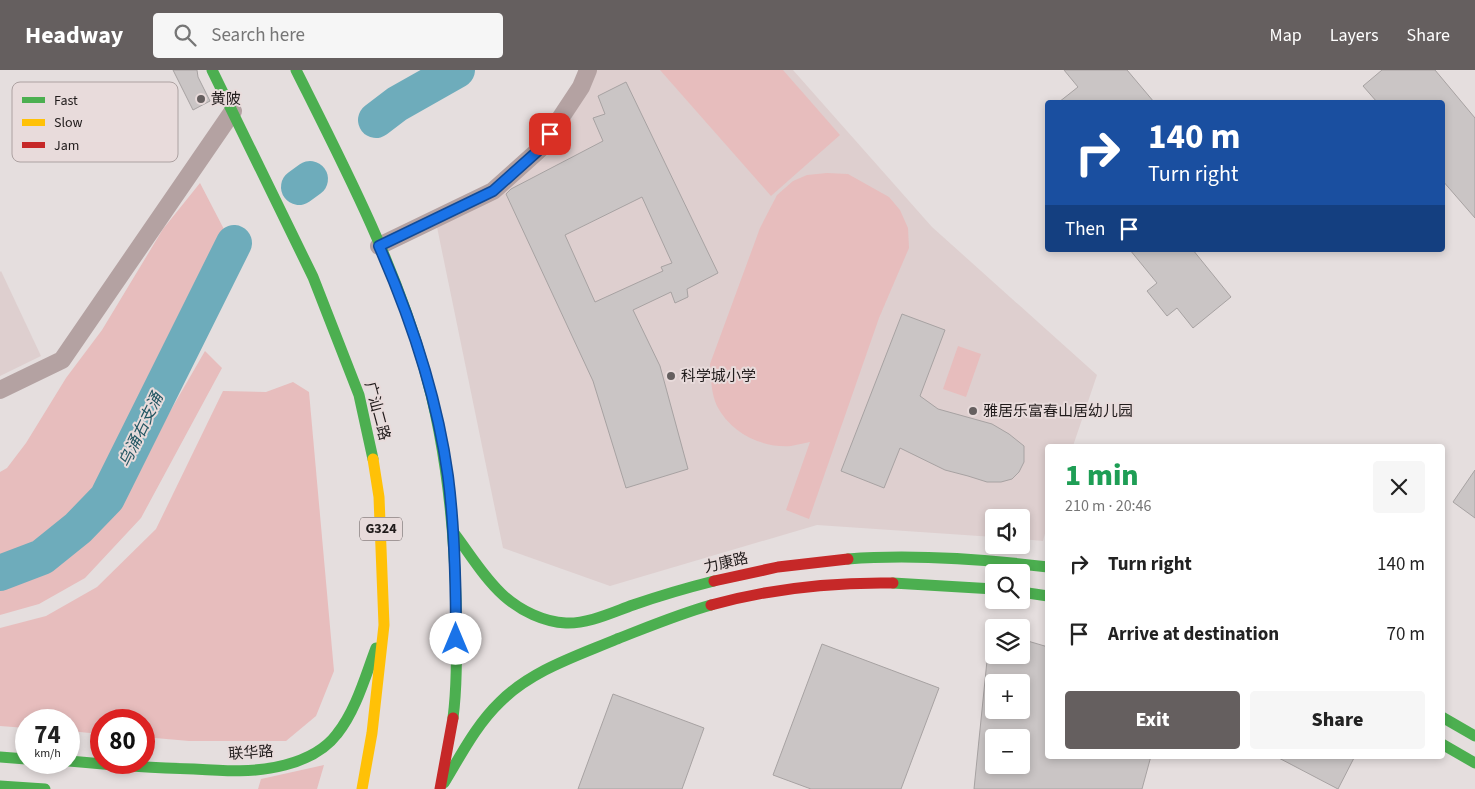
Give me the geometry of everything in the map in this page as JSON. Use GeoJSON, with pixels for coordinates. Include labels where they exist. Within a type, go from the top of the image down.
{"type":"FeatureCollection","features":[{"type":"Feature","properties":{"kind":"main road","name":"广汕二路"},"geometry":{"type":"LineString","coordinates":[[212,70],[313,277],[359,395],[372,446],[379,498],[384,625],[372,733],[362,789]]}},
{"type":"Feature","properties":{"kind":"main road"},"geometry":{"type":"LineString","coordinates":[[296,70],[379,246],[411,326],[439,426],[448,475],[454,533],[456,590],[456,656],[453,715],[440,789]]}},
{"type":"Feature","properties":{"kind":"main road","name":"力康路"},"geometry":{"type":"LineString","coordinates":[[454,533],[500,592],[521,609],[544,619],[569,623],[589,619],[691,587],[738,575],[790,565],[850,559],[920,557],[1045,567]]}},
{"type":"Feature","properties":{"kind":"main road"},"geometry":{"type":"LineString","coordinates":[[440,789],[471,738],[494,708],[512,692],[545,671],[592,649],[684,614],[715,604],[761,594],[813,588],[942,584],[985,588]]}},
{"type":"Feature","properties":{"kind":"main road"},"geometry":{"type":"LineString","coordinates":[[1030,593],[1045,596]]}},
{"type":"Feature","properties":{"kind":"main road","name":"联华路"},"geometry":{"type":"LineString","coordinates":[[80,762],[167,768],[253,771],[280,767],[304,758],[330,743],[346,722],[384,625]]}},
{"type":"Feature","properties":{"kind":"main road"},"geometry":{"type":"LineString","coordinates":[[1445,719],[1475,736]]}},
{"type":"Feature","properties":{"kind":"main road"},"geometry":{"type":"LineString","coordinates":[[1445,746],[1475,763]]}},
{"type":"Feature","properties":{"kind":"main road"},"geometry":{"type":"LineString","coordinates":[[0,757],[15,758]]}},
{"type":"Feature","properties":{"kind":"main road"},"geometry":{"type":"LineString","coordinates":[[0,786],[46,789]]}},
{"type":"Feature","properties":{"kind":"street"},"geometry":{"type":"LineString","coordinates":[[379,246],[493,191],[540,149],[581,87],[588,70]]}},
{"type":"Feature","properties":{"kind":"street"},"geometry":{"type":"LineString","coordinates":[[0,390],[62,360],[233,111]]}},
{"type":"Feature","properties":{"kind":"shaded area","name":"科学城小学"},"geometry":{"type":"Polygon","coordinates":[[[596,70],[793,70],[932,227],[1097,375],[1074,444],[1045,444],[1045,534],[1043,541],[1030,540],[1030,509],[985,509],[985,536],[817,525],[610,586],[503,548],[437,227],[512,184],[548,155],[587,92],[596,70]]]}},
{"type":"Feature","properties":{"kind":"shaded area"},"geometry":{"type":"Polygon","coordinates":[[[660,70],[783,70],[840,135],[771,196],[660,70]]]}},
{"type":"Feature","properties":{"kind":"shaded area"},"geometry":{"type":"Polygon","coordinates":[[[827,173],[848,174],[889,197],[900,210],[908,228],[909,248],[879,318],[809,519],[786,510],[810,442],[791,446],[769,444],[748,437],[730,424],[715,401],[712,391],[710,364],[760,228],[777,195],[793,181],[807,175],[827,173]]]}},
{"type":"Feature","properties":{"kind":"shaded area"},"geometry":{"type":"Polygon","coordinates":[[[200,183],[228,237],[175,346],[91,503],[37,549],[0,563],[0,472],[7,468],[26,443],[66,378],[102,330],[163,229],[200,183]]]}},
{"type":"Feature","properties":{"kind":"shaded area"},"geometry":{"type":"Polygon","coordinates":[[[0,272],[41,356],[0,376],[0,272]]]}},
{"type":"Feature","properties":{"kind":"shaded area"},"geometry":{"type":"Polygon","coordinates":[[[958,346],[981,354],[966,397],[943,389],[958,346]]]}},
{"type":"Feature","properties":{"kind":"shaded area"},"geometry":{"type":"Polygon","coordinates":[[[205,351],[222,368],[141,518],[85,578],[39,604],[0,615],[0,583],[53,562],[97,526],[139,465],[205,351]]]}},
{"type":"Feature","properties":{"kind":"shaded area"},"geometry":{"type":"Polygon","coordinates":[[[293,382],[309,392],[334,671],[316,716],[286,741],[189,741],[155,738],[155,709],[90,709],[90,733],[80,732],[80,709],[15,709],[15,727],[0,726],[0,628],[46,616],[97,587],[156,529],[223,391],[266,392],[293,382]]]}},
{"type":"Feature","properties":{"kind":"shaded area"},"geometry":{"type":"Polygon","coordinates":[[[324,765],[317,789],[258,789],[261,779],[324,765]]]}},
{"type":"Feature","properties":{"kind":"building"},"geometry":{"type":"Polygon","coordinates":[[[173,70],[197,70],[198,77],[210,101],[193,110],[173,70]]]}},
{"type":"Feature","properties":{"kind":"building"},"geometry":{"type":"Polygon","coordinates":[[[1064,70],[1127,70],[1152,100],[1062,100],[1078,87],[1064,70]]]}},
{"type":"Feature","properties":{"kind":"building"},"geometry":{"type":"Polygon","coordinates":[[[1382,70],[1435,70],[1475,118],[1475,218],[1445,183],[1445,100],[1375,100],[1363,86],[1382,70]]]}},
{"type":"Feature","properties":{"kind":"building"},"geometry":{"type":"Polygon","coordinates":[[[626,82],[718,273],[687,289],[688,297],[675,303],[671,292],[633,310],[660,366],[688,469],[626,488],[593,381],[506,194],[511,189],[603,141],[593,118],[605,114],[598,96],[626,82]],[[642,197],[565,235],[595,302],[663,271],[661,267],[672,263],[642,197]]]}},
{"type":"Feature","properties":{"kind":"building"},"geometry":{"type":"Polygon","coordinates":[[[1132,252],[1195,252],[1231,297],[1193,328],[1177,308],[1167,316],[1147,291],[1157,283],[1132,252]]]}},
{"type":"Feature","properties":{"kind":"building"},"geometry":{"type":"Polygon","coordinates":[[[902,314],[945,330],[920,396],[938,409],[992,424],[1024,446],[1024,462],[1019,472],[1012,479],[1001,482],[987,482],[945,470],[900,448],[884,488],[841,471],[902,314]]]}},
{"type":"Feature","properties":{"kind":"building"},"geometry":{"type":"Polygon","coordinates":[[[1475,470],[1475,518],[1453,502],[1475,470]]]}},
{"type":"Feature","properties":{"kind":"building"},"geometry":{"type":"Polygon","coordinates":[[[1030,642],[1045,646],[1045,759],[1150,759],[1142,789],[974,789],[985,680],[985,719],[1030,719],[1030,674],[986,674],[987,664],[1030,664],[1030,642]]]}},
{"type":"Feature","properties":{"kind":"building"},"geometry":{"type":"Polygon","coordinates":[[[822,644],[939,688],[901,789],[811,789],[773,775],[822,644]]]}},
{"type":"Feature","properties":{"kind":"building"},"geometry":{"type":"Polygon","coordinates":[[[613,694],[704,728],[682,789],[578,789],[613,694]]]}},
{"type":"Feature","properties":{"kind":"building"},"geometry":{"type":"Polygon","coordinates":[[[1281,759],[1353,759],[1338,789],[1281,759]]]}},
{"type":"Feature","properties":{"kind":"waterway","name":"乌涌右支涌"},"geometry":{"type":"LineString","coordinates":[[376,120],[397,104],[457,70]]}},
{"type":"Feature","properties":{"kind":"waterway","name":"乌涌右支涌"},"geometry":{"type":"LineString","coordinates":[[299,187],[310,179]]}},
{"type":"Feature","properties":{"kind":"waterway","name":"乌涌右支涌"},"geometry":{"type":"LineString","coordinates":[[0,573],[42,557],[78,528],[107,498],[234,243]]}},
{"type":"Feature","properties":{"kind":"traffic: fast"},"geometry":{"type":"LineString","coordinates":[[212,70],[313,277],[359,395],[373,459]]}},
{"type":"Feature","properties":{"kind":"traffic: fast"},"geometry":{"type":"LineString","coordinates":[[296,70],[382,249],[410,323],[430,390],[447,480],[453,540],[456,600],[456,689],[453,718]]}},
{"type":"Feature","properties":{"kind":"traffic: fast"},"geometry":{"type":"LineString","coordinates":[[454,533],[484,574],[504,596],[533,615],[558,622],[574,623],[592,620],[653,598],[714,581]]}},
{"type":"Feature","properties":{"kind":"traffic: fast"},"geometry":{"type":"LineString","coordinates":[[848,559],[948,558],[1045,567]]}},
{"type":"Feature","properties":{"kind":"traffic: fast"},"geometry":{"type":"LineString","coordinates":[[893,583],[985,588]]}},
{"type":"Feature","properties":{"kind":"traffic: fast"},"geometry":{"type":"LineString","coordinates":[[1030,593],[1045,596]]}},
{"type":"Feature","properties":{"kind":"traffic: fast"},"geometry":{"type":"LineString","coordinates":[[444,783],[469,741],[491,711],[526,681],[541,672],[586,652],[687,612],[711,605]]}},
{"type":"Feature","properties":{"kind":"traffic: fast"},"geometry":{"type":"LineString","coordinates":[[80,762],[240,771],[274,768],[299,760],[314,754],[326,745],[344,725],[360,693],[376,648]]}},
{"type":"Feature","properties":{"kind":"traffic: fast"},"geometry":{"type":"LineString","coordinates":[[1445,719],[1475,736]]}},
{"type":"Feature","properties":{"kind":"traffic: fast"},"geometry":{"type":"LineString","coordinates":[[1445,746],[1475,763]]}},
{"type":"Feature","properties":{"kind":"traffic: fast"},"geometry":{"type":"LineString","coordinates":[[0,757],[15,758]]}},
{"type":"Feature","properties":{"kind":"traffic: fast"},"geometry":{"type":"LineString","coordinates":[[0,786],[45,789]]}},
{"type":"Feature","properties":{"kind":"traffic: slow"},"geometry":{"type":"LineString","coordinates":[[362,789],[372,733],[384,625],[379,497],[373,459]]}},
{"type":"Feature","properties":{"kind":"traffic: jam"},"geometry":{"type":"LineString","coordinates":[[714,581],[778,567],[848,559]]}},
{"type":"Feature","properties":{"kind":"traffic: jam"},"geometry":{"type":"LineString","coordinates":[[711,605],[755,595],[824,585],[893,583]]}},
{"type":"Feature","properties":{"kind":"traffic: jam"},"geometry":{"type":"LineString","coordinates":[[440,789],[453,718]]}},
{"type":"Feature","properties":{"kind":"place","name":"黄陂"},"geometry":{"type":"Point","coordinates":[201,99]}},
{"type":"Feature","properties":{"kind":"place","name":"科学城小学"},"geometry":{"type":"Point","coordinates":[671,376]}},
{"type":"Feature","properties":{"kind":"place","name":"雅居乐富春山居幼儿园"},"geometry":{"type":"Point","coordinates":[973,411]}},
{"type":"Feature","properties":{"kind":"route"},"geometry":{"type":"LineString","coordinates":[[456,639],[454,533],[448,475],[439,426],[411,326],[379,246],[493,191],[540,149],[550,134]]}}]}
